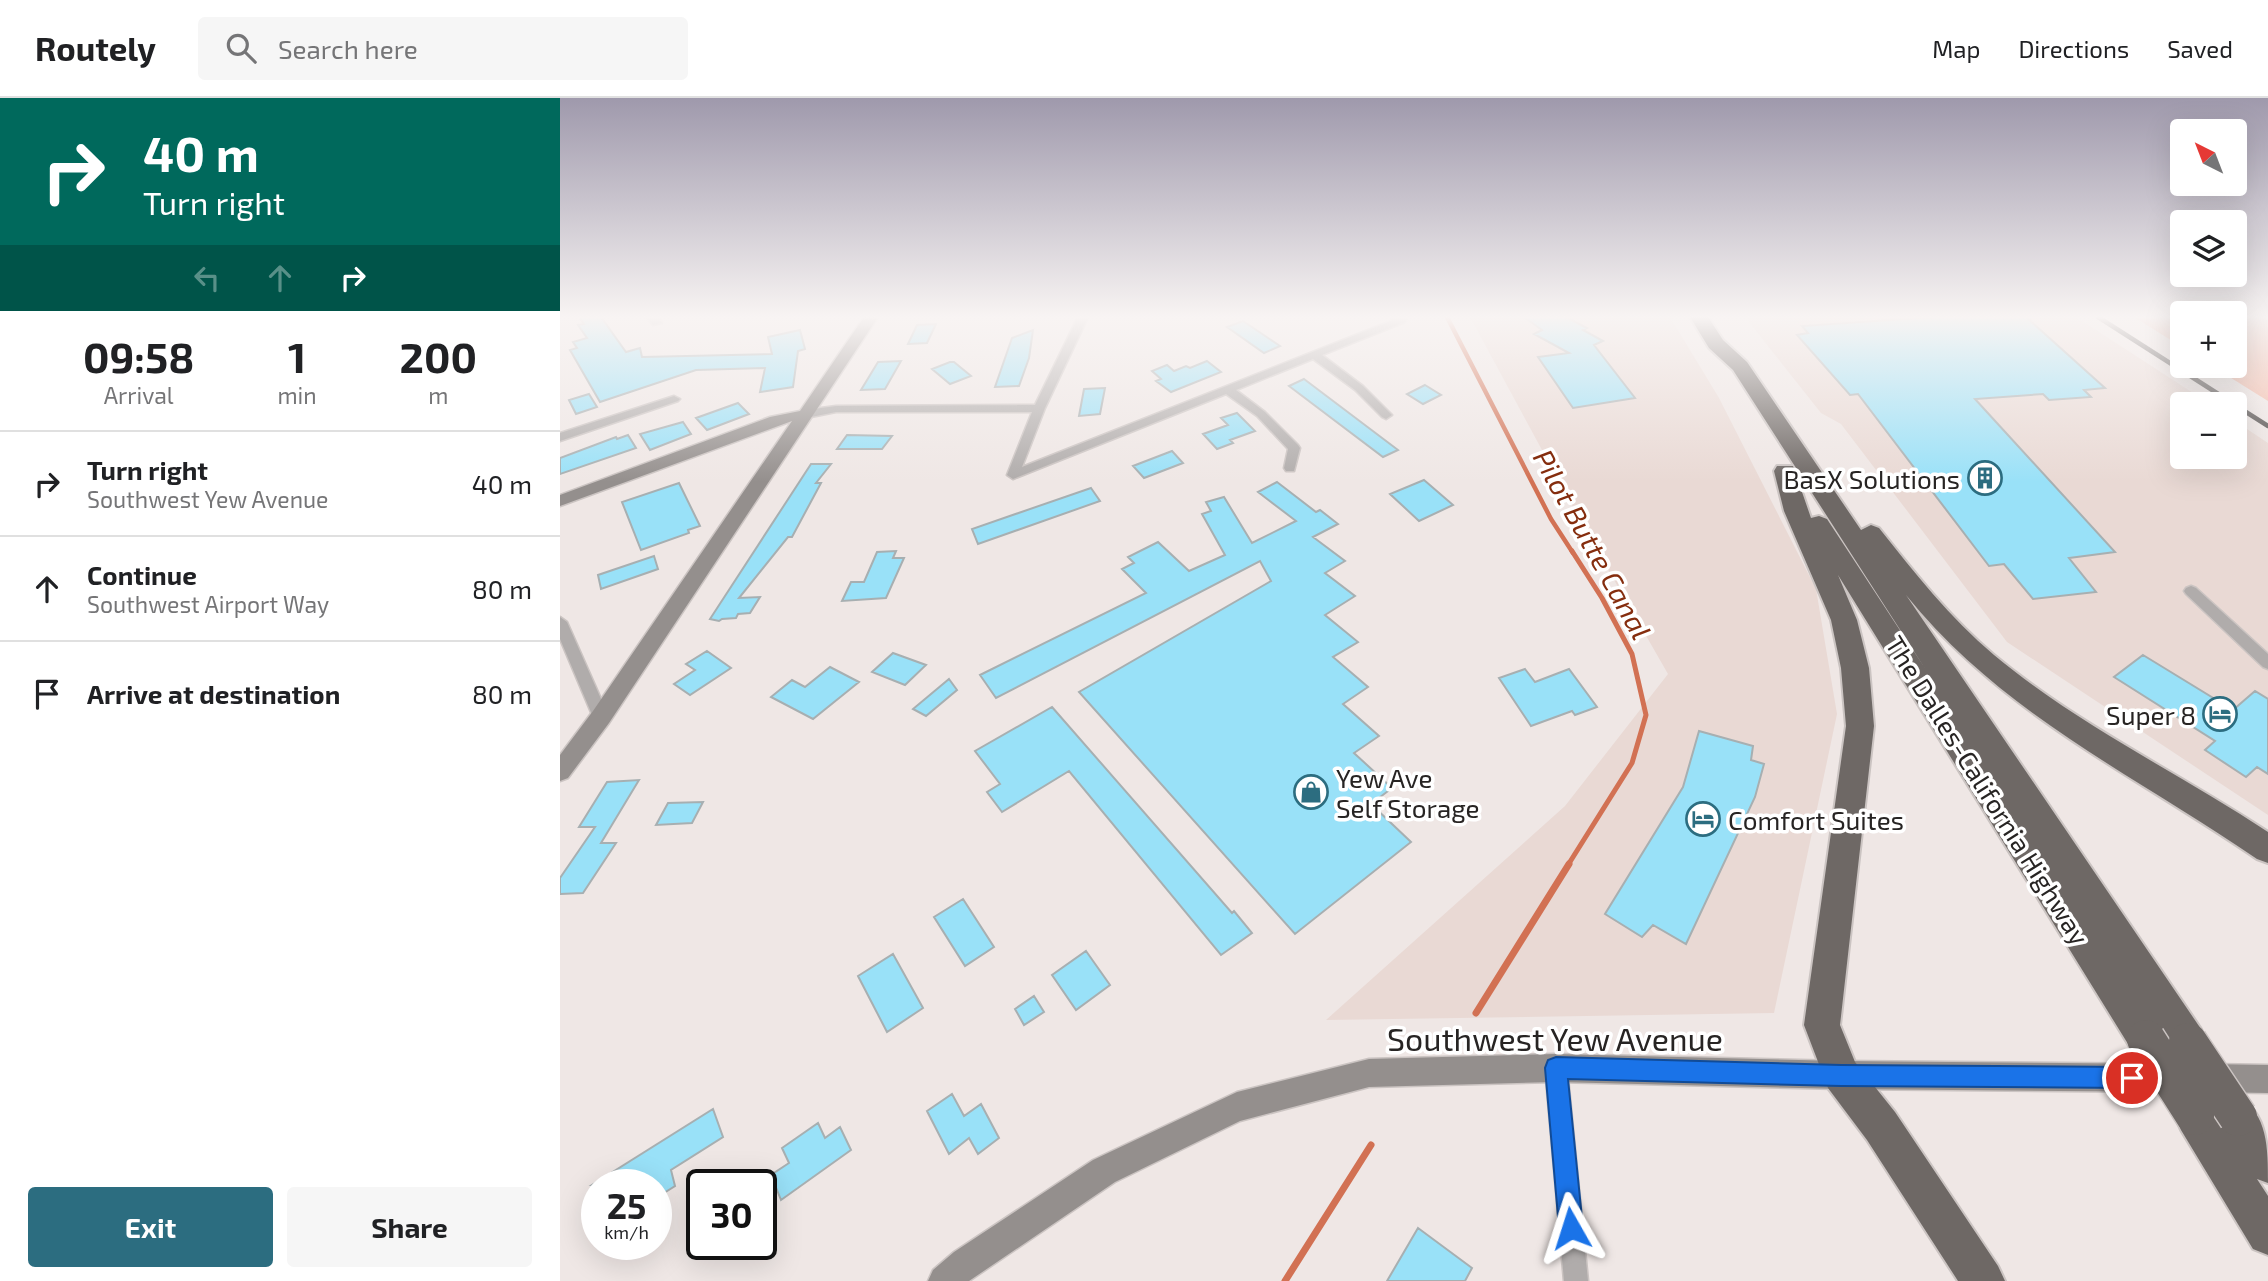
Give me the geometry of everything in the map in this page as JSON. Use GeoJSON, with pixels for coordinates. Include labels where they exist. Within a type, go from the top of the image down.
{"type":"FeatureCollection","features":[{"type":"Feature","properties":{"kind":"highway","name":"The Dalles-California Highway"},"geometry":{"type":"LineString","coordinates":[[1721,372],[2268,1234]]}},
{"type":"Feature","properties":{"kind":"highway","name":"The Dalles-California Highway"},"geometry":{"type":"LineString","coordinates":[[1744,372],[2268,1163]]}},
{"type":"Feature","properties":{"kind":"highway"},"geometry":{"type":"LineString","coordinates":[[1759,396],[1797,432],[1892,561],[1942,621],[1983,661],[2061,719],[2268,849]]}},
{"type":"Feature","properties":{"kind":"highway"},"geometry":{"type":"LineString","coordinates":[[1785,471],[1796,511],[1828,577],[1844,620],[1855,668],[1860,726],[1822,1026],[1841,1075],[1881,1126],[1983,1281]]}},
{"type":"Feature","properties":{"kind":"main road"},"geometry":{"type":"LineString","coordinates":[[560,772],[568,752],[601,717],[834,372]]}},
{"type":"Feature","properties":{"kind":"main road"},"geometry":{"type":"LineString","coordinates":[[560,501],[776,421],[806,414]]}},
{"type":"Feature","properties":{"kind":"main road","name":"Southwest Yew Avenue"},"geometry":{"type":"LineString","coordinates":[[944,1281],[965,1263],[1104,1171],[1237,1107],[1369,1073],[1556,1068],[1841,1075],[2268,1079]]}},
{"type":"Feature","properties":{"kind":"street"},"geometry":{"type":"LineString","coordinates":[[1056,372],[1013,475],[1272,372]]}},
{"type":"Feature","properties":{"kind":"street"},"geometry":{"type":"LineString","coordinates":[[1338,372],[1359,388],[1386,415]]}},
{"type":"Feature","properties":{"kind":"street"},"geometry":{"type":"LineString","coordinates":[[1228,390],[1261,414],[1294,448],[1290,468]]}},
{"type":"Feature","properties":{"kind":"street"},"geometry":{"type":"LineString","coordinates":[[560,437],[674,399]]}},
{"type":"Feature","properties":{"kind":"street"},"geometry":{"type":"LineString","coordinates":[[806,414],[836,408],[1039,408]]}},
{"type":"Feature","properties":{"kind":"street"},"geometry":{"type":"LineString","coordinates":[[2191,591],[2268,663]]}},
{"type":"Feature","properties":{"kind":"street"},"geometry":{"type":"LineString","coordinates":[[560,622],[601,717]]}},
{"type":"Feature","properties":{"kind":"street"},"geometry":{"type":"LineString","coordinates":[[1556,1068],[1576,1281]]}},
{"type":"Feature","properties":{"kind":"shaded area"},"geometry":{"type":"Polygon","coordinates":[[[1500,372],[1703,372],[1816,589],[1837,714],[1774,1013],[1326,1020],[1565,806],[1668,674],[1582,524],[1500,372]]]}},
{"type":"Feature","properties":{"kind":"shaded area"},"geometry":{"type":"Polygon","coordinates":[[[1789,372],[2161,372],[2192,392],[2170,392],[2170,469],[2247,469],[2247,429],[2268,443],[2268,815],[2007,642],[1841,424],[1821,413],[1789,372]]]}},
{"type":"Feature","properties":{"kind":"shaded area"},"geometry":{"type":"Polygon","coordinates":[[[2247,372],[2268,372],[2268,401],[2231,378],[2247,378],[2247,372]]]}},
{"type":"Feature","properties":{"kind":"building"},"geometry":{"type":"Polygon","coordinates":[[[583,372],[689,372],[600,402],[583,372]]]}},
{"type":"Feature","properties":{"kind":"building"},"geometry":{"type":"Polygon","coordinates":[[[764,372],[795,372],[793,387],[760,392],[764,372]]]}},
{"type":"Feature","properties":{"kind":"building"},"geometry":{"type":"Polygon","coordinates":[[[872,372],[895,372],[885,389],[861,390],[872,372]]]}},
{"type":"Feature","properties":{"kind":"building"},"geometry":{"type":"Polygon","coordinates":[[[936,372],[966,372],[971,376],[950,384],[936,372]]]}},
{"type":"Feature","properties":{"kind":"building"},"geometry":{"type":"Polygon","coordinates":[[[1000,372],[1024,372],[1019,386],[995,387],[1000,372]]]}},
{"type":"Feature","properties":{"kind":"building"},"geometry":{"type":"Polygon","coordinates":[[[1153,372],[1220,372],[1171,392],[1156,381],[1161,379],[1153,372]]]}},
{"type":"Feature","properties":{"kind":"building"},"geometry":{"type":"Polygon","coordinates":[[[1548,372],[1615,372],[1635,398],[1573,408],[1548,372]]]}},
{"type":"Feature","properties":{"kind":"building","name":"BasX Solutions"},"geometry":{"type":"Polygon","coordinates":[[[1830,372],[2087,372],[2105,388],[2084,390],[2091,397],[2049,400],[2043,394],[1975,399],[2115,552],[2069,558],[2096,592],[2033,599],[2004,564],[1989,566],[1858,394],[1850,395],[1830,372]]]}},
{"type":"Feature","properties":{"kind":"building"},"geometry":{"type":"Polygon","coordinates":[[[1304,379],[1398,450],[1383,457],[1289,386],[1304,379]]]}},
{"type":"Feature","properties":{"kind":"building"},"geometry":{"type":"Polygon","coordinates":[[[1425,385],[1441,395],[1423,404],[1407,394],[1425,385]]]}},
{"type":"Feature","properties":{"kind":"building"},"geometry":{"type":"Polygon","coordinates":[[[1105,388],[1100,414],[1079,416],[1084,389],[1105,388]]]}},
{"type":"Feature","properties":{"kind":"building"},"geometry":{"type":"Polygon","coordinates":[[[589,394],[597,407],[576,414],[569,400],[589,394]]]}},
{"type":"Feature","properties":{"kind":"building"},"geometry":{"type":"Polygon","coordinates":[[[738,403],[749,414],[707,430],[696,418],[738,403]]]}},
{"type":"Feature","properties":{"kind":"building"},"geometry":{"type":"Polygon","coordinates":[[[1237,413],[1255,431],[1230,440],[1233,443],[1217,449],[1203,434],[1228,425],[1221,418],[1237,413]]]}},
{"type":"Feature","properties":{"kind":"building"},"geometry":{"type":"Polygon","coordinates":[[[683,422],[691,434],[650,450],[640,434],[683,422]]]}},
{"type":"Feature","properties":{"kind":"building"},"geometry":{"type":"Polygon","coordinates":[[[628,435],[636,448],[560,474],[560,458],[628,435]]]}},
{"type":"Feature","properties":{"kind":"building"},"geometry":{"type":"Polygon","coordinates":[[[847,435],[892,436],[882,449],[837,449],[847,435]]]}},
{"type":"Feature","properties":{"kind":"building"},"geometry":{"type":"Polygon","coordinates":[[[1172,451],[1183,463],[1144,478],[1133,466],[1172,451]]]}},
{"type":"Feature","properties":{"kind":"building"},"geometry":{"type":"Polygon","coordinates":[[[811,464],[831,464],[816,483],[821,483],[792,537],[788,537],[739,598],[760,597],[750,613],[719,621],[710,619],[811,464]]]}},
{"type":"Feature","properties":{"kind":"building"},"geometry":{"type":"Polygon","coordinates":[[[1424,480],[1453,505],[1419,521],[1390,494],[1424,480]]]}},
{"type":"Feature","properties":{"kind":"building"},"geometry":{"type":"Polygon","coordinates":[[[1277,482],[1316,512],[1320,510],[1338,524],[1313,537],[1345,561],[1325,573],[1355,596],[1325,615],[1358,642],[1333,657],[1368,687],[1343,704],[1379,736],[1354,753],[1392,788],[1371,804],[1411,842],[1295,934],[1079,692],[1271,581],[1260,561],[996,698],[980,675],[1146,593],[1122,569],[1134,563],[1128,557],[1158,542],[1189,571],[1225,555],[1202,514],[1211,511],[1206,502],[1224,497],[1252,543],[1296,521],[1258,492],[1277,482]]]}},
{"type":"Feature","properties":{"kind":"building"},"geometry":{"type":"Polygon","coordinates":[[[679,483],[700,526],[688,530],[689,533],[641,550],[622,502],[679,483]]]}},
{"type":"Feature","properties":{"kind":"building"},"geometry":{"type":"Polygon","coordinates":[[[1091,488],[1100,501],[978,544],[972,529],[1091,488]]]}},
{"type":"Feature","properties":{"kind":"building"},"geometry":{"type":"Polygon","coordinates":[[[896,551],[893,558],[904,558],[886,598],[842,601],[851,582],[864,582],[877,552],[896,551]]]}},
{"type":"Feature","properties":{"kind":"building"},"geometry":{"type":"Polygon","coordinates":[[[654,556],[658,569],[601,589],[598,575],[654,556]]]}},
{"type":"Feature","properties":{"kind":"building"},"geometry":{"type":"Polygon","coordinates":[[[707,651],[731,668],[690,695],[674,684],[695,670],[686,664],[707,651]]]}},
{"type":"Feature","properties":{"kind":"building"},"geometry":{"type":"Polygon","coordinates":[[[893,653],[926,665],[905,685],[872,672],[893,653]]]}},
{"type":"Feature","properties":{"kind":"building","name":"Super 8"},"geometry":{"type":"Polygon","coordinates":[[[2143,655],[2233,710],[2255,691],[2268,699],[2268,774],[2257,767],[2246,777],[2205,750],[2215,741],[2114,677],[2143,655]]]}},
{"type":"Feature","properties":{"kind":"building"},"geometry":{"type":"Polygon","coordinates":[[[830,667],[859,682],[813,719],[771,697],[792,680],[805,687],[830,667]]]}},
{"type":"Feature","properties":{"kind":"building"},"geometry":{"type":"Polygon","coordinates":[[[1525,669],[1535,682],[1569,669],[1597,707],[1575,715],[1572,711],[1531,726],[1499,678],[1525,669]]]}},
{"type":"Feature","properties":{"kind":"building"},"geometry":{"type":"Polygon","coordinates":[[[949,679],[957,690],[926,716],[913,709],[949,679]]]}},
{"type":"Feature","properties":{"kind":"building"},"geometry":{"type":"Polygon","coordinates":[[[1052,707],[1252,933],[1221,955],[1069,771],[1002,812],[987,792],[1000,784],[975,751],[1052,707]]]}},
{"type":"Feature","properties":{"kind":"building","name":"Comfort Suites"},"geometry":{"type":"Polygon","coordinates":[[[1699,731],[1753,746],[1751,760],[1764,764],[1755,797],[1686,944],[1653,925],[1642,937],[1605,914],[1683,787],[1699,731]]]}},
{"type":"Feature","properties":{"kind":"building"},"geometry":{"type":"Polygon","coordinates":[[[639,780],[601,843],[616,843],[583,893],[560,894],[560,878],[595,827],[579,827],[607,782],[639,780]]]}},
{"type":"Feature","properties":{"kind":"building"},"geometry":{"type":"Polygon","coordinates":[[[703,802],[692,823],[656,825],[668,803],[703,802]]]}},
{"type":"Feature","properties":{"kind":"building"},"geometry":{"type":"Polygon","coordinates":[[[963,899],[994,947],[965,966],[934,917],[963,899]]]}},
{"type":"Feature","properties":{"kind":"building"},"geometry":{"type":"Polygon","coordinates":[[[1086,951],[1110,985],[1076,1010],[1052,975],[1086,951]]]}},
{"type":"Feature","properties":{"kind":"building"},"geometry":{"type":"Polygon","coordinates":[[[893,954],[923,1008],[887,1032],[858,976],[893,954]]]}},
{"type":"Feature","properties":{"kind":"building"},"geometry":{"type":"Polygon","coordinates":[[[1034,996],[1044,1012],[1024,1025],[1015,1009],[1034,996]]]}},
{"type":"Feature","properties":{"kind":"building"},"geometry":{"type":"Polygon","coordinates":[[[952,1094],[964,1116],[981,1104],[999,1138],[978,1154],[969,1138],[949,1154],[927,1111],[952,1094]]]}},
{"type":"Feature","properties":{"kind":"building"},"geometry":{"type":"Polygon","coordinates":[[[713,1109],[723,1137],[672,1169],[617,1169],[713,1109]]]}},
{"type":"Feature","properties":{"kind":"building"},"geometry":{"type":"Polygon","coordinates":[[[818,1123],[825,1138],[840,1127],[851,1150],[781,1200],[777,1190],[777,1171],[789,1163],[782,1148],[818,1123]]]}},
{"type":"Feature","properties":{"kind":"building"},"geometry":{"type":"Polygon","coordinates":[[[1418,1228],[1472,1268],[1465,1281],[1387,1281],[1418,1228]]]}},
{"type":"Feature","properties":{"kind":"waterway","name":"Pilot Butte Canal"},"geometry":{"type":"LineString","coordinates":[[1475,372],[1551,519],[1573,553]]}},
{"type":"Feature","properties":{"kind":"waterway","name":"Pilot Butte Canal"},"geometry":{"type":"LineString","coordinates":[[1568,865],[1632,763],[1646,715],[1632,654],[1602,598],[1572,551]]}},
{"type":"Feature","properties":{"kind":"waterway","name":"Pilot Butte Canal"},"geometry":{"type":"LineString","coordinates":[[1476,1013],[1569,864]]}},
{"type":"Feature","properties":{"kind":"waterway","name":"Pilot Butte Canal"},"geometry":{"type":"LineString","coordinates":[[1285,1281],[1371,1145]]}},
{"type":"Feature","properties":{"kind":"railway"},"geometry":{"type":"LineString","coordinates":[[2184,372],[2215,392]]}},
{"type":"Feature","properties":{"kind":"railway"},"geometry":{"type":"LineString","coordinates":[[2247,413],[2268,426]]}},
{"type":"Feature","properties":{"kind":"place","name":"BasX Solutions"},"geometry":{"type":"Point","coordinates":[1985,478]}},
{"type":"Feature","properties":{"kind":"place","name":"Super 8"},"geometry":{"type":"Point","coordinates":[2220,714]}},
{"type":"Feature","properties":{"kind":"place","name":"Yew Ave Self Storage"},"geometry":{"type":"Point","coordinates":[1311,792]}},
{"type":"Feature","properties":{"kind":"place","name":"Comfort Suites"},"geometry":{"type":"Point","coordinates":[1703,819]}},
{"type":"Feature","properties":{"kind":"route"},"geometry":{"type":"LineString","coordinates":[[1571,1228],[1556,1068],[2132,1078]]}}]}
